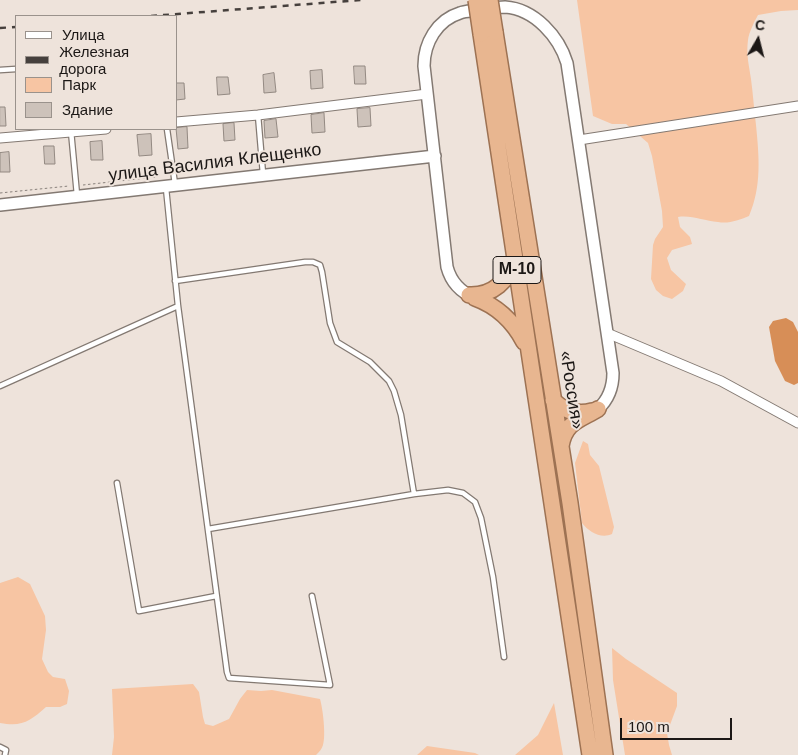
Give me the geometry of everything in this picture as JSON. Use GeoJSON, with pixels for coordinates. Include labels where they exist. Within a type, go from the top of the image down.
{"type":"FeatureCollection","features":[{"type":"Feature","properties":{"kind":"highway","name":"М-10"},"geometry":{"type":"LineString","coordinates":[[476,0],[488,33]]}},
{"type":"Feature","properties":{"kind":"highway","name":"М-10"},"geometry":{"type":"LineString","coordinates":[[488,33],[490,0]]}},
{"type":"Feature","properties":{"kind":"highway","name":"«Россия»"},"geometry":{"type":"LineString","coordinates":[[488,33],[514,249],[590,755]]}},
{"type":"Feature","properties":{"kind":"highway","name":"«Россия»"},"geometry":{"type":"LineString","coordinates":[[488,33],[561,446],[605,755]]}},
{"type":"Feature","properties":{"kind":"highway"},"geometry":{"type":"LineString","coordinates":[[471,296],[485,293],[500,285],[512,266],[514,249]]}},
{"type":"Feature","properties":{"kind":"highway"},"geometry":{"type":"LineString","coordinates":[[471,296],[493,307],[509,320],[521,336],[529,355]]}},
{"type":"Feature","properties":{"kind":"highway"},"geometry":{"type":"LineString","coordinates":[[553,400],[563,408],[574,412],[598,409]]}},
{"type":"Feature","properties":{"kind":"highway"},"geometry":{"type":"LineString","coordinates":[[561,446],[563,437],[570,426],[598,409]]}},
{"type":"Feature","properties":{"kind":"street"},"geometry":{"type":"LineString","coordinates":[[471,296],[458,288],[454,283],[448,267],[424,66],[425,52],[432,34],[453,15],[462,12],[505,7],[532,17],[546,28],[563,52],[568,69],[613,373],[613,382],[609,395],[598,409]]}},
{"type":"Feature","properties":{"kind":"street"},"geometry":{"type":"LineString","coordinates":[[178,122],[258,115],[428,94]]}},
{"type":"Feature","properties":{"kind":"street"},"geometry":{"type":"LineString","coordinates":[[579,140],[798,106]]}},
{"type":"Feature","properties":{"kind":"street"},"geometry":{"type":"LineString","coordinates":[[0,138],[71,130]]}},
{"type":"Feature","properties":{"kind":"street","name":"улица Василия Клещенко"},"geometry":{"type":"LineString","coordinates":[[0,205],[435,156]]}},
{"type":"Feature","properties":{"kind":"street"},"geometry":{"type":"LineString","coordinates":[[607,333],[721,380],[798,423]]}},
{"type":"Feature","properties":{"kind":"lane"},"geometry":{"type":"LineString","coordinates":[[0,70],[15,69]]}},
{"type":"Feature","properties":{"kind":"lane"},"geometry":{"type":"LineString","coordinates":[[258,115],[263,175]]}},
{"type":"Feature","properties":{"kind":"lane"},"geometry":{"type":"LineString","coordinates":[[71,130],[78,196]]}},
{"type":"Feature","properties":{"kind":"lane"},"geometry":{"type":"LineString","coordinates":[[167,130],[175,281],[228,678],[330,685],[312,596]]}},
{"type":"Feature","properties":{"kind":"lane"},"geometry":{"type":"LineString","coordinates":[[175,281],[305,262],[313,262],[320,265],[330,323],[337,342],[370,362],[389,381],[394,391],[401,415],[414,494]]}},
{"type":"Feature","properties":{"kind":"lane"},"geometry":{"type":"LineString","coordinates":[[0,386],[178,306]]}},
{"type":"Feature","properties":{"kind":"lane"},"geometry":{"type":"LineString","coordinates":[[117,483],[138,611],[216,596]]}},
{"type":"Feature","properties":{"kind":"lane"},"geometry":{"type":"LineString","coordinates":[[208,529],[414,494],[448,490],[463,493],[475,502],[481,518],[493,577],[504,656]]}},
{"type":"Feature","properties":{"kind":"lane"},"geometry":{"type":"LineString","coordinates":[[0,747],[6,750],[6,755]]}},
{"type":"Feature","properties":{"kind":"green space"},"geometry":{"type":"Polygon","coordinates":[[[577,0],[798,0],[798,10],[758,15],[747,45],[759,160],[758,182],[749,216],[726,222],[678,217],[680,227],[690,237],[692,244],[672,250],[667,258],[671,270],[686,284],[683,291],[672,299],[663,296],[656,290],[651,279],[653,245],[663,227],[662,211],[648,143],[626,124],[612,124],[593,116],[577,0]]]}},
{"type":"Feature","properties":{"kind":"green space"},"geometry":{"type":"Polygon","coordinates":[[[583,441],[588,444],[590,455],[599,466],[614,527],[612,534],[604,536],[596,534],[582,523],[575,463],[583,441]]]}},
{"type":"Feature","properties":{"kind":"green space"},"geometry":{"type":"Polygon","coordinates":[[[18,577],[30,584],[45,616],[46,630],[42,659],[48,672],[53,677],[65,679],[69,691],[67,704],[60,707],[46,707],[26,722],[8,724],[0,723],[0,583],[18,577]]]}},
{"type":"Feature","properties":{"kind":"green space"},"geometry":{"type":"Polygon","coordinates":[[[612,648],[677,693],[677,706],[667,733],[672,755],[625,755],[613,680],[612,648]]]}},
{"type":"Feature","properties":{"kind":"green space"},"geometry":{"type":"Polygon","coordinates":[[[193,684],[199,692],[205,724],[213,726],[229,719],[247,690],[272,690],[320,699],[324,729],[322,748],[316,755],[112,755],[114,737],[112,689],[193,684]]]}},
{"type":"Feature","properties":{"kind":"green space"},"geometry":{"type":"Polygon","coordinates":[[[554,703],[563,755],[515,755],[538,735],[554,703]]]}},
{"type":"Feature","properties":{"kind":"green space"},"geometry":{"type":"Polygon","coordinates":[[[427,746],[475,753],[479,755],[417,755],[427,746]]]}},
{"type":"Feature","properties":{"kind":"shaded area"},"geometry":{"type":"Polygon","coordinates":[[[786,318],[793,322],[798,332],[798,383],[794,385],[785,381],[775,361],[769,327],[773,321],[786,318]]]}},
{"type":"Feature","properties":{"kind":"building"},"geometry":{"type":"Polygon","coordinates":[[[354,66],[365,66],[366,84],[355,84],[354,66]]]}},
{"type":"Feature","properties":{"kind":"building"},"geometry":{"type":"Polygon","coordinates":[[[322,70],[323,88],[311,89],[310,71],[322,70]]]}},
{"type":"Feature","properties":{"kind":"building"},"geometry":{"type":"Polygon","coordinates":[[[274,73],[276,92],[264,93],[263,75],[274,73]]]}},
{"type":"Feature","properties":{"kind":"building"},"geometry":{"type":"Polygon","coordinates":[[[217,77],[228,77],[230,94],[218,95],[217,77]]]}},
{"type":"Feature","properties":{"kind":"building"},"geometry":{"type":"Polygon","coordinates":[[[178,83],[184,83],[185,99],[178,100],[178,83]]]}},
{"type":"Feature","properties":{"kind":"building"},"geometry":{"type":"Polygon","coordinates":[[[0,107],[5,107],[6,126],[0,126],[0,107]]]}},
{"type":"Feature","properties":{"kind":"building"},"geometry":{"type":"Polygon","coordinates":[[[370,108],[371,126],[358,127],[357,109],[370,108]]]}},
{"type":"Feature","properties":{"kind":"building"},"geometry":{"type":"Polygon","coordinates":[[[324,113],[325,132],[312,133],[311,115],[324,113]]]}},
{"type":"Feature","properties":{"kind":"building"},"geometry":{"type":"Polygon","coordinates":[[[276,119],[278,137],[265,138],[264,121],[276,119]]]}},
{"type":"Feature","properties":{"kind":"building"},"geometry":{"type":"Polygon","coordinates":[[[234,123],[235,140],[224,141],[223,124],[234,123]]]}},
{"type":"Feature","properties":{"kind":"building"},"geometry":{"type":"Polygon","coordinates":[[[187,127],[188,148],[178,149],[176,130],[178,128],[187,127]]]}},
{"type":"Feature","properties":{"kind":"building"},"geometry":{"type":"Polygon","coordinates":[[[151,134],[152,155],[139,156],[137,135],[151,134]]]}},
{"type":"Feature","properties":{"kind":"building"},"geometry":{"type":"Polygon","coordinates":[[[102,141],[103,160],[91,160],[90,142],[102,141]]]}},
{"type":"Feature","properties":{"kind":"building"},"geometry":{"type":"Polygon","coordinates":[[[44,146],[54,146],[55,164],[45,164],[44,146]]]}},
{"type":"Feature","properties":{"kind":"building"},"geometry":{"type":"Polygon","coordinates":[[[9,152],[10,172],[0,172],[0,153],[9,152]]]}},
{"type":"Feature","properties":{"kind":"railway"},"geometry":{"type":"LineString","coordinates":[[164,15],[361,0]]}},
{"type":"Feature","properties":{"kind":"railway"},"geometry":{"type":"LineString","coordinates":[[0,28],[15,27]]}}]}
